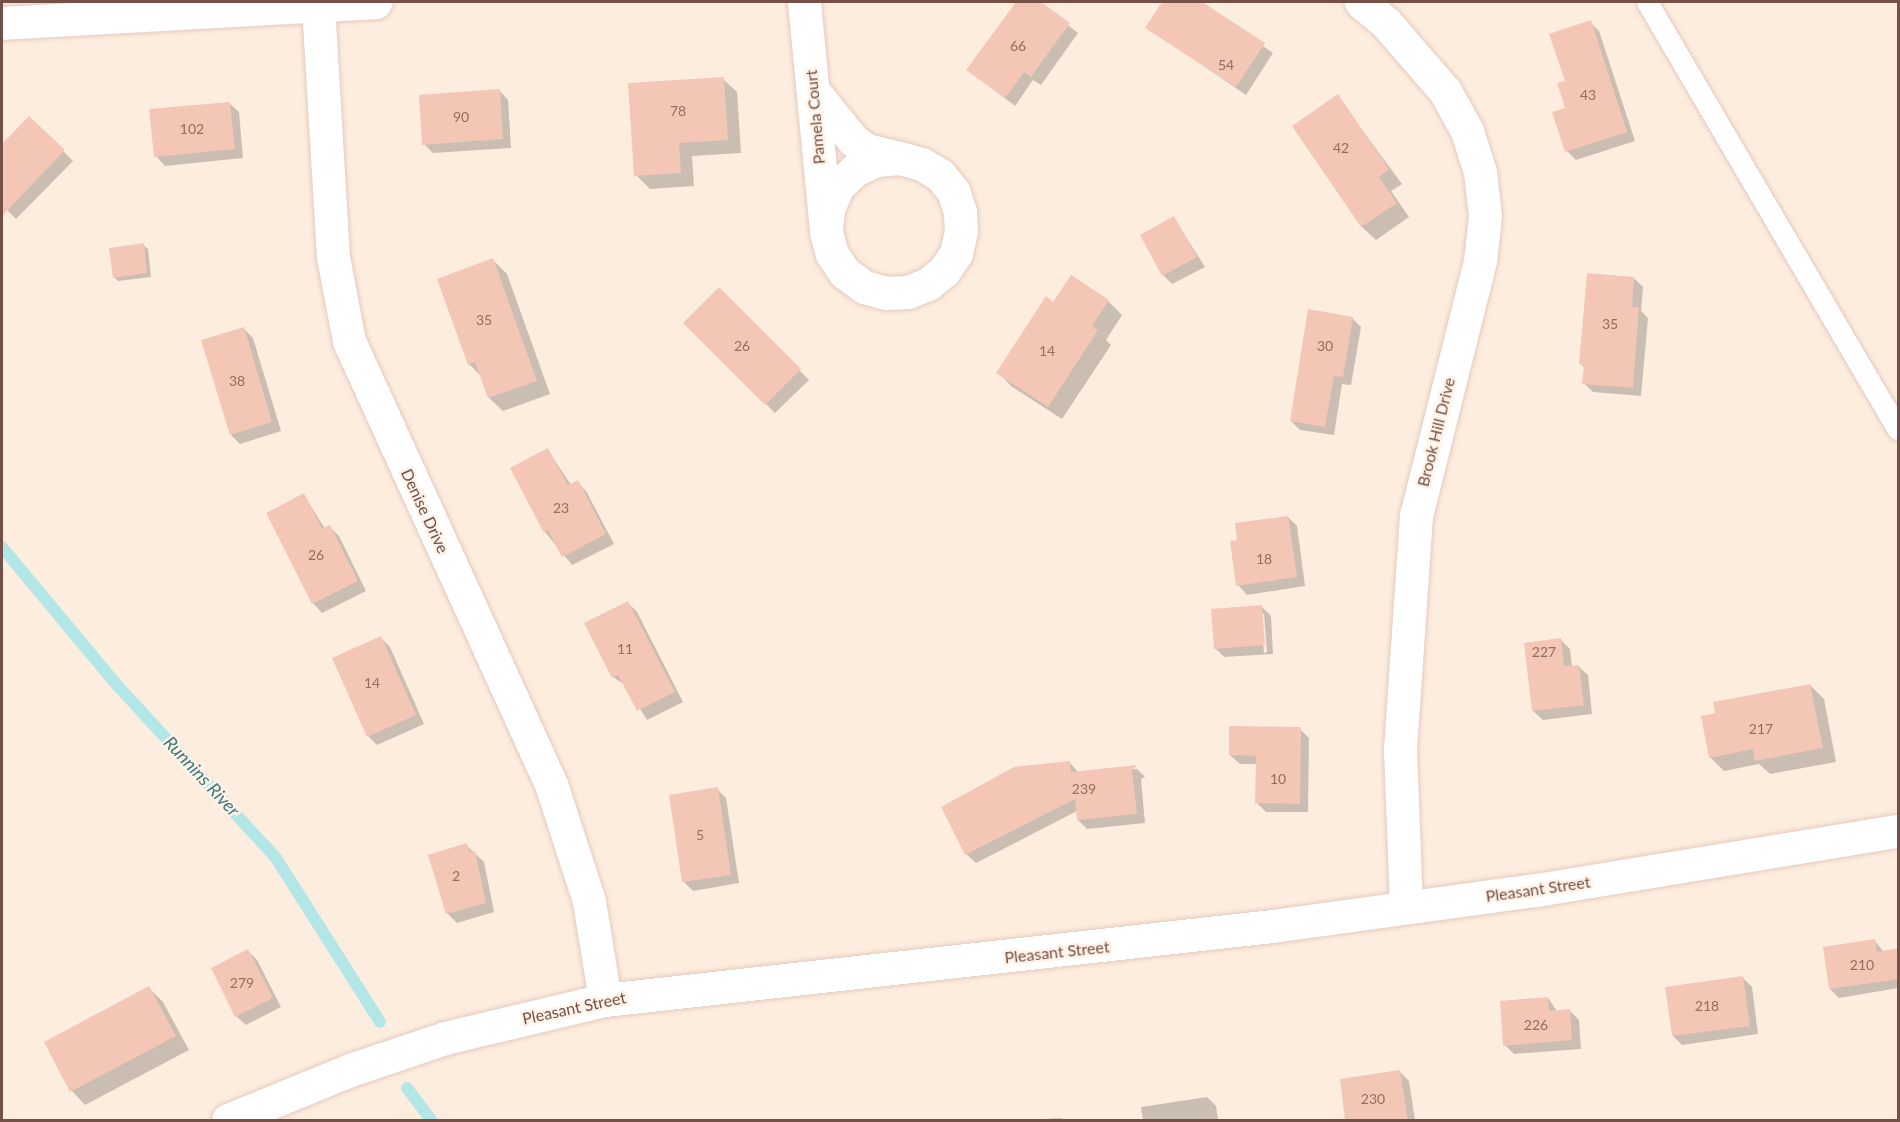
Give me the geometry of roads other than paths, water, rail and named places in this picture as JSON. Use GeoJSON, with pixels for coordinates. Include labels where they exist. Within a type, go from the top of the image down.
{"type":"FeatureCollection","features":[{"type":"Feature","properties":{"kind":"street"},"geometry":{"type":"LineString","coordinates":[[2,23],[375,2]]}},
{"type":"Feature","properties":{"kind":"street","name":"Pamela Court"},"geometry":{"type":"LineString","coordinates":[[804,2],[826,232],[832,254],[845,273],[864,286],[887,293],[908,292],[928,284],[944,271],[956,253],[961,232],[960,212],[953,191],[940,175],[922,164],[899,158],[876,160],[855,170],[838,186],[828,208],[826,232]]}},
{"type":"Feature","properties":{"kind":"street","name":"Brook Hill Drive"},"geometry":{"type":"LineString","coordinates":[[1361,2],[1386,23],[1445,91],[1467,131],[1480,172],[1485,216],[1480,261],[1416,514],[1400,750],[1407,907]]}},
{"type":"Feature","properties":{"kind":"street","name":"Denise Drive"},"geometry":{"type":"LineString","coordinates":[[318,5],[333,257],[349,340],[551,784],[589,901],[605,1000]]}},
{"type":"Feature","properties":{"kind":"street"},"geometry":{"type":"LineString","coordinates":[[813,89],[853,140],[867,150],[899,158]]}},
{"type":"Feature","properties":{"kind":"street","name":"Pleasant Street"},"geometry":{"type":"LineString","coordinates":[[228,1120],[350,1070],[445,1038],[605,1000],[1135,944],[1407,907],[1899,831]]}},
{"type":"Feature","properties":{"kind":"lane"},"geometry":{"type":"LineString","coordinates":[[1647,2],[1899,429]]}},
{"type":"Feature","properties":{"kind":"waterway","name":"Runnins River"},"geometry":{"type":"LineString","coordinates":[[2,547],[117,685],[276,858],[380,1022]]}},
{"type":"Feature","properties":{"kind":"waterway","name":"Runnins River"},"geometry":{"type":"LineString","coordinates":[[407,1088],[431,1120]]}}]}
